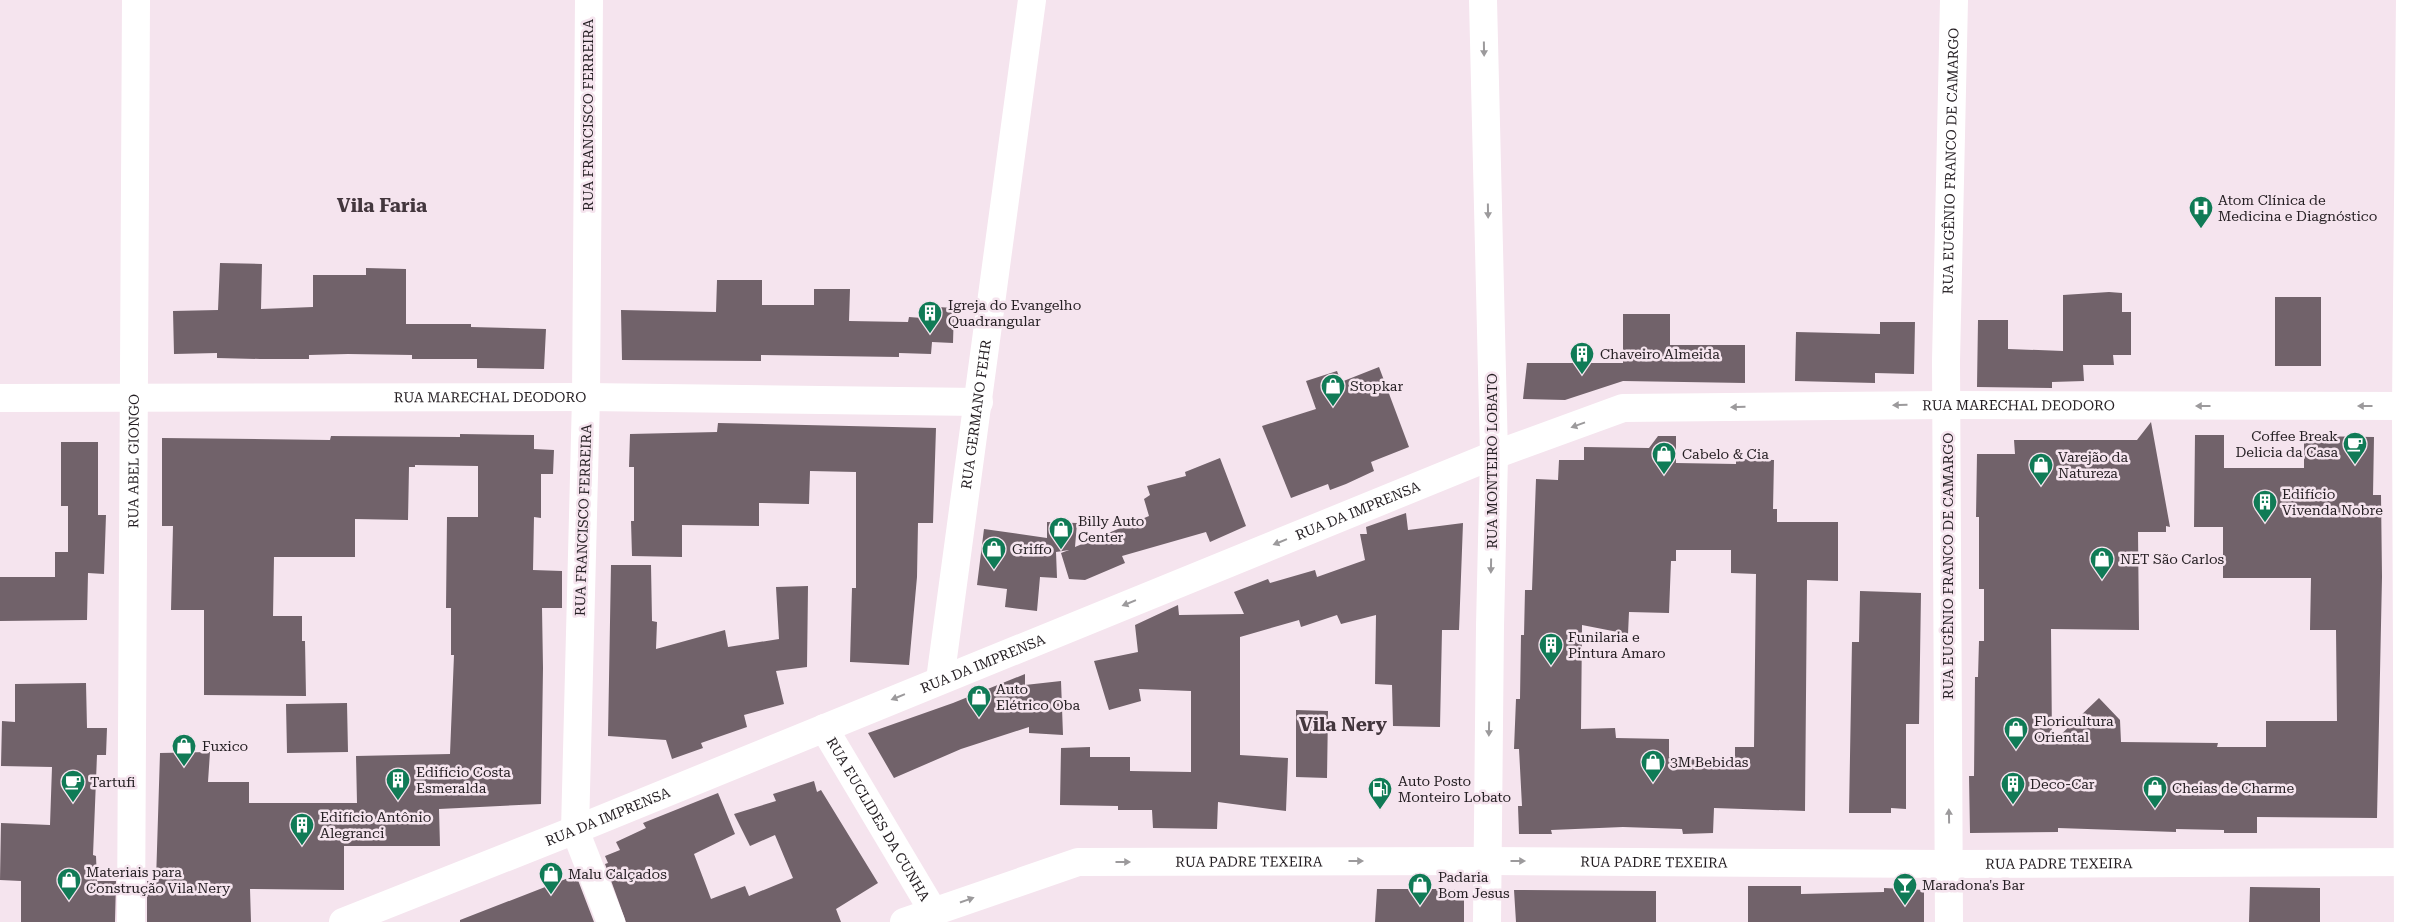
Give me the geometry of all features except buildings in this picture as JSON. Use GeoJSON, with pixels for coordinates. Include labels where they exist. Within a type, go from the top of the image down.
{"type":"FeatureCollection","features":[{"type":"Feature","properties":{"kind":"street","name":"RUA ABEL GIONGO"},"geometry":{"type":"LineString","coordinates":[[131,922],[136,0]]}},
{"type":"Feature","properties":{"kind":"street","name":"RUA FRANCISCO FERREIRA"},"geometry":{"type":"LineString","coordinates":[[575,830],[586,397],[589,0]]}},
{"type":"Feature","properties":{"kind":"street","name":"RUA GERMANO FEHR"},"geometry":{"type":"LineString","coordinates":[[940,680],[1032,0]]}},
{"type":"Feature","properties":{"kind":"street","name":"RUA MONTEIRO LOBATO"},"geometry":{"type":"LineString","coordinates":[[1483,0],[1494,455],[1487,922]]}},
{"type":"Feature","properties":{"kind":"street","name":"RUA EUGÊNIO FRANCO DE CAMARGO"},"geometry":{"type":"LineString","coordinates":[[1949,922],[1948,448],[1946,405],[1954,0]]}},
{"type":"Feature","properties":{"kind":"street"},"geometry":{"type":"LineString","coordinates":[[2408,922],[2411,862],[2410,0]]}},
{"type":"Feature","properties":{"kind":"street","name":"RUA MARECHAL DEODORO"},"geometry":{"type":"LineString","coordinates":[[0,398],[133,396],[586,397],[979,402]]}},
{"type":"Feature","properties":{"kind":"street","name":"RUA MARECHAL DEODORO"},"geometry":{"type":"LineString","coordinates":[[1623,408],[1946,405],[2410,406]]}},
{"type":"Feature","properties":{"kind":"street","name":"RUA DA IMPRENSA"},"geometry":{"type":"LineString","coordinates":[[343,922],[575,830],[1494,455],[1623,408]]}},
{"type":"Feature","properties":{"kind":"street","name":"RUA EUCLIDES DA CUNHA"},"geometry":{"type":"LineString","coordinates":[[824,728],[933,911]]}},
{"type":"Feature","properties":{"kind":"street"},"geometry":{"type":"LineString","coordinates":[[575,830],[611,922]]}},
{"type":"Feature","properties":{"kind":"street","name":"RUA PADRE TEXEIRA"},"geometry":{"type":"LineString","coordinates":[[904,922],[1078,862],[1488,861],[1949,864],[2411,862]]}},
{"type":"Feature","properties":{"kind":"place","name":"Atom Clínica de Medicina e Diagnóstico"},"geometry":{"type":"Point","coordinates":[2201,229]}},
{"type":"Feature","properties":{"kind":"place","name":"Igreja do Evangelho Quadrangular"},"geometry":{"type":"Point","coordinates":[930,334]}},
{"type":"Feature","properties":{"kind":"place","name":"Chaveiro Almeida"},"geometry":{"type":"Point","coordinates":[1582,375]}},
{"type":"Feature","properties":{"kind":"place","name":"Stopkar"},"geometry":{"type":"Point","coordinates":[1333,407]}},
{"type":"Feature","properties":{"kind":"place","name":"Coffee Break Delicia da Casa"},"geometry":{"type":"Point","coordinates":[2355,465]}},
{"type":"Feature","properties":{"kind":"place","name":"Cabelo & Cia"},"geometry":{"type":"Point","coordinates":[1664,475]}},
{"type":"Feature","properties":{"kind":"place","name":"Varejão da Natureza"},"geometry":{"type":"Point","coordinates":[2041,486]}},
{"type":"Feature","properties":{"kind":"place","name":"Edifício Vivenda Nobre"},"geometry":{"type":"Point","coordinates":[2265,523]}},
{"type":"Feature","properties":{"kind":"place","name":"Billy Auto Center"},"geometry":{"type":"Point","coordinates":[1061,550]}},
{"type":"Feature","properties":{"kind":"place","name":"Griffo"},"geometry":{"type":"Point","coordinates":[994,570]}},
{"type":"Feature","properties":{"kind":"place","name":"NET São Carlos"},"geometry":{"type":"Point","coordinates":[2102,580]}},
{"type":"Feature","properties":{"kind":"place","name":"Funilaria e Pintura Amaro"},"geometry":{"type":"Point","coordinates":[1551,666]}},
{"type":"Feature","properties":{"kind":"place","name":"Auto Elétrico Oba"},"geometry":{"type":"Point","coordinates":[979,718]}},
{"type":"Feature","properties":{"kind":"place","name":"Floricultura Oriental"},"geometry":{"type":"Point","coordinates":[2016,750]}},
{"type":"Feature","properties":{"kind":"place","name":"Fuxico"},"geometry":{"type":"Point","coordinates":[184,767]}},
{"type":"Feature","properties":{"kind":"place","name":"3M Bebidas"},"geometry":{"type":"Point","coordinates":[1653,783]}},
{"type":"Feature","properties":{"kind":"place","name":"Edifício Costa Esmeralda"},"geometry":{"type":"Point","coordinates":[398,801]}},
{"type":"Feature","properties":{"kind":"place","name":"Tartufi"},"geometry":{"type":"Point","coordinates":[73,803]}},
{"type":"Feature","properties":{"kind":"place","name":"Deco-Car"},"geometry":{"type":"Point","coordinates":[2013,805]}},
{"type":"Feature","properties":{"kind":"place","name":"Cheias de Charme"},"geometry":{"type":"Point","coordinates":[2155,809]}},
{"type":"Feature","properties":{"kind":"place","name":"Auto Posto Monteiro Lobato"},"geometry":{"type":"Point","coordinates":[1380,810]}},
{"type":"Feature","properties":{"kind":"place","name":"Edifício Antônio Alegranci"},"geometry":{"type":"Point","coordinates":[302,846]}},
{"type":"Feature","properties":{"kind":"place","name":"Malu Calçados"},"geometry":{"type":"Point","coordinates":[551,895]}},
{"type":"Feature","properties":{"kind":"place","name":"Materiais para Construção Vila Nery"},"geometry":{"type":"Point","coordinates":[69,901]}},
{"type":"Feature","properties":{"kind":"place","name":"Padaria Bom Jesus"},"geometry":{"type":"Point","coordinates":[1420,906]}},
{"type":"Feature","properties":{"kind":"place","name":"Maradona's Bar"},"geometry":{"type":"Point","coordinates":[1905,906]}},
{"type":"Feature","properties":{"kind":"district","name":"Vila Faria"},"geometry":{"type":"Point","coordinates":[382,205]}},
{"type":"Feature","properties":{"kind":"district","name":"Vila Nery"},"geometry":{"type":"Point","coordinates":[1343,724]}}]}
